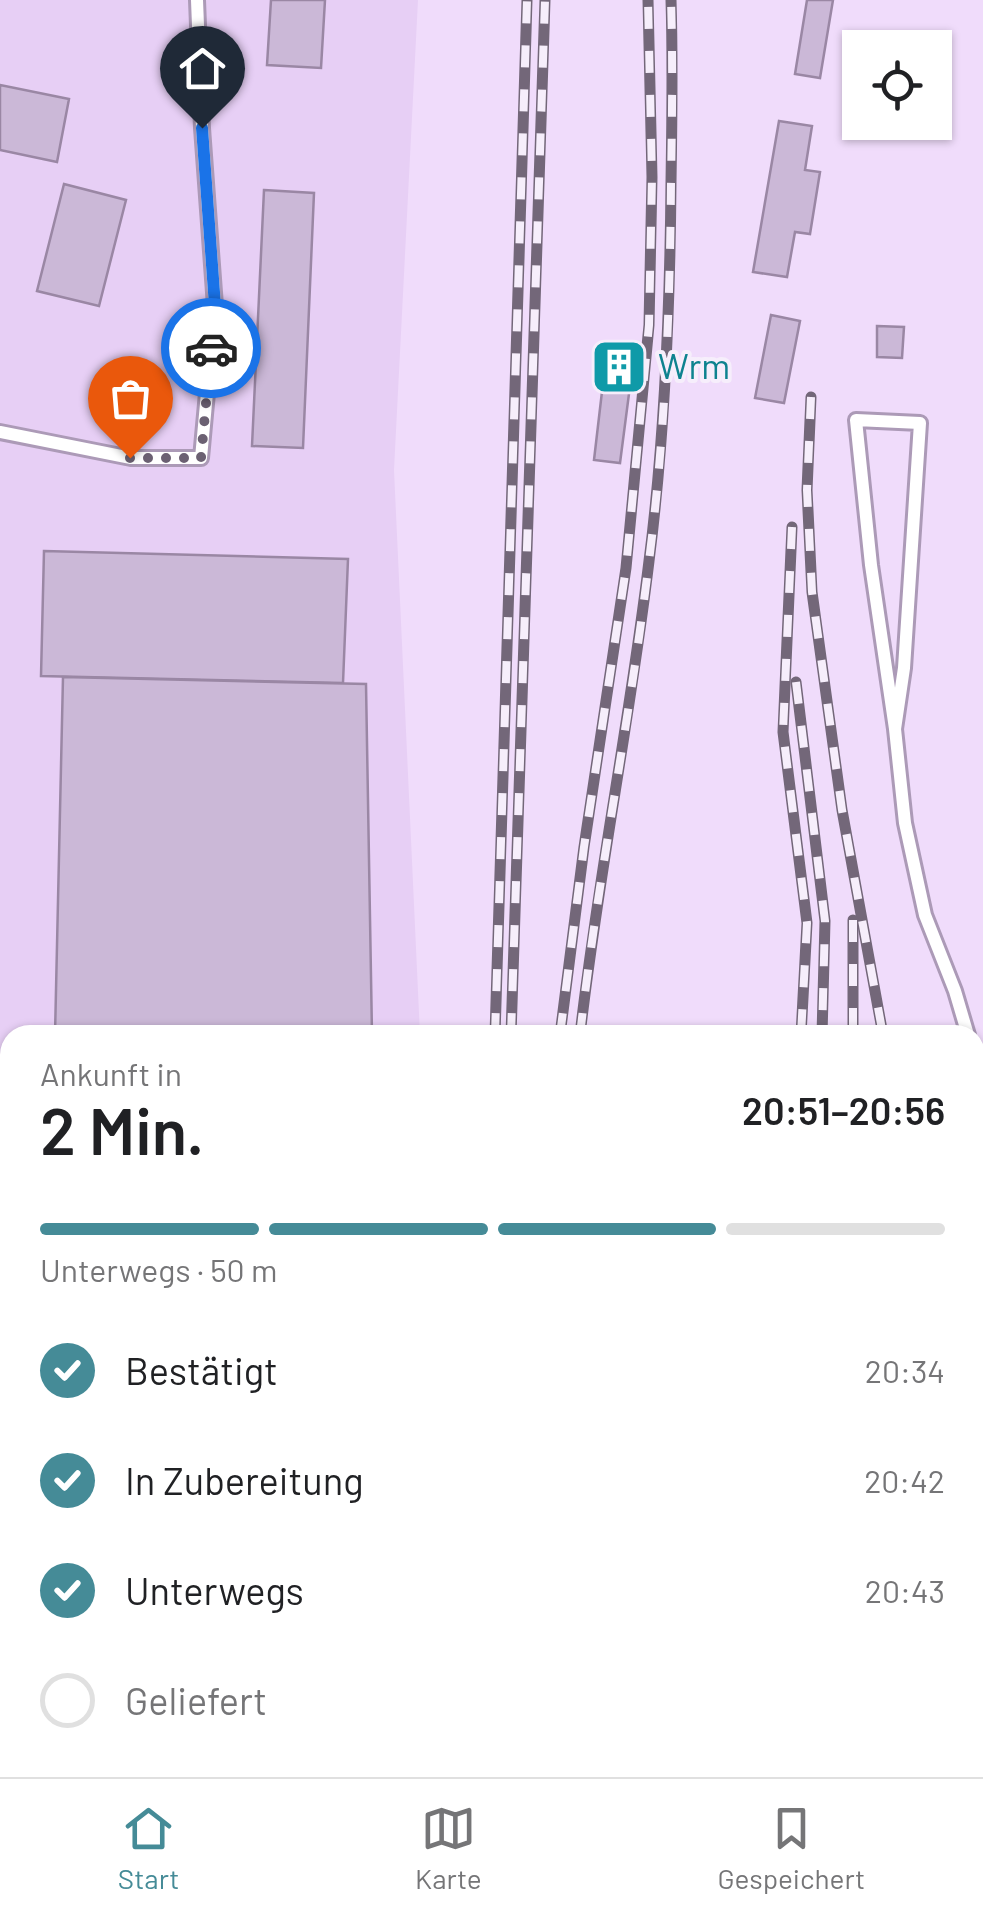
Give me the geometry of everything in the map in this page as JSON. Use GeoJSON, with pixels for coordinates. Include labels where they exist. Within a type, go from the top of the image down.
{"type":"FeatureCollection","features":[{"type":"Feature","properties":{"kind":"lane"},"geometry":{"type":"LineString","coordinates":[[0,432],[130,458],[201,458],[215,306],[197,0]]}},
{"type":"Feature","properties":{"kind":"lane"},"geometry":{"type":"LineString","coordinates":[[895,729],[904,668],[920,423],[856,420],[870,565],[906,823],[925,915],[965,1025]]}},
{"type":"Feature","properties":{"kind":"shaded area"},"geometry":{"type":"Polygon","coordinates":[[[0,0],[418,0],[394,470],[420,1025],[0,1025],[0,0]]]}},
{"type":"Feature","properties":{"kind":"building"},"geometry":{"type":"Polygon","coordinates":[[[271,0],[325,0],[321,68],[267,65],[271,0]]]}},
{"type":"Feature","properties":{"kind":"building"},"geometry":{"type":"Polygon","coordinates":[[[807,0],[833,0],[820,78],[795,74],[807,0]]]}},
{"type":"Feature","properties":{"kind":"building"},"geometry":{"type":"Polygon","coordinates":[[[0,85],[69,99],[57,162],[0,150],[0,85]]]}},
{"type":"Feature","properties":{"kind":"building"},"geometry":{"type":"Polygon","coordinates":[[[779,121],[812,126],[805,170],[820,172],[810,234],[795,232],[787,277],[753,272],[779,121]]]}},
{"type":"Feature","properties":{"kind":"building"},"geometry":{"type":"Polygon","coordinates":[[[64,184],[126,200],[99,306],[37,291],[64,184]]]}},
{"type":"Feature","properties":{"kind":"building"},"geometry":{"type":"Polygon","coordinates":[[[264,190],[314,193],[303,448],[252,446],[264,190]]]}},
{"type":"Feature","properties":{"kind":"building"},"geometry":{"type":"Polygon","coordinates":[[[771,315],[800,321],[784,403],[755,398],[771,315]]]}},
{"type":"Feature","properties":{"kind":"building"},"geometry":{"type":"Polygon","coordinates":[[[877,326],[904,327],[902,358],[877,357],[877,326]]]}},
{"type":"Feature","properties":{"kind":"building","name":"Wrm"},"geometry":{"type":"Polygon","coordinates":[[[607,349],[634,352],[630,386],[603,383],[607,349]]]}},
{"type":"Feature","properties":{"kind":"building"},"geometry":{"type":"Polygon","coordinates":[[[603,383],[630,386],[620,463],[594,460],[603,383]]]}},
{"type":"Feature","properties":{"kind":"building"},"geometry":{"type":"Polygon","coordinates":[[[44,551],[348,559],[343,683],[41,676],[44,551]]]}},
{"type":"Feature","properties":{"kind":"building"},"geometry":{"type":"Polygon","coordinates":[[[63,677],[366,684],[372,1025],[55,1025],[63,677]]]}},
{"type":"Feature","properties":{"kind":"railway"},"geometry":{"type":"LineString","coordinates":[[495,1025],[527,0]]}},
{"type":"Feature","properties":{"kind":"railway"},"geometry":{"type":"LineString","coordinates":[[511,1025],[545,0]]}},
{"type":"Feature","properties":{"kind":"railway"},"geometry":{"type":"LineString","coordinates":[[561,1025],[626,568],[649,325],[652,177],[648,0]]}},
{"type":"Feature","properties":{"kind":"railway"},"geometry":{"type":"LineString","coordinates":[[581,1025],[641,620],[659,467],[669,277],[671,0]]}},
{"type":"Feature","properties":{"kind":"railway"},"geometry":{"type":"LineString","coordinates":[[811,397],[807,490],[812,592],[842,810],[881,1025]]}},
{"type":"Feature","properties":{"kind":"railway"},"geometry":{"type":"LineString","coordinates":[[792,527],[783,732],[807,923],[802,1025]]}},
{"type":"Feature","properties":{"kind":"railway"},"geometry":{"type":"LineString","coordinates":[[796,682],[825,921],[822,1025]]}},
{"type":"Feature","properties":{"kind":"railway"},"geometry":{"type":"LineString","coordinates":[[853,920],[853,1025]]}},
{"type":"Feature","properties":{"kind":"way so far"},"geometry":{"type":"LineString","coordinates":[[130,458],[201,458],[211,348]]}},
{"type":"Feature","properties":{"kind":"place","name":"Wrm"},"geometry":{"type":"Point","coordinates":[619,367]}},
{"type":"Feature","properties":{"kind":"route"},"geometry":{"type":"LineString","coordinates":[[202,128],[215,306],[211,348]]}}]}
